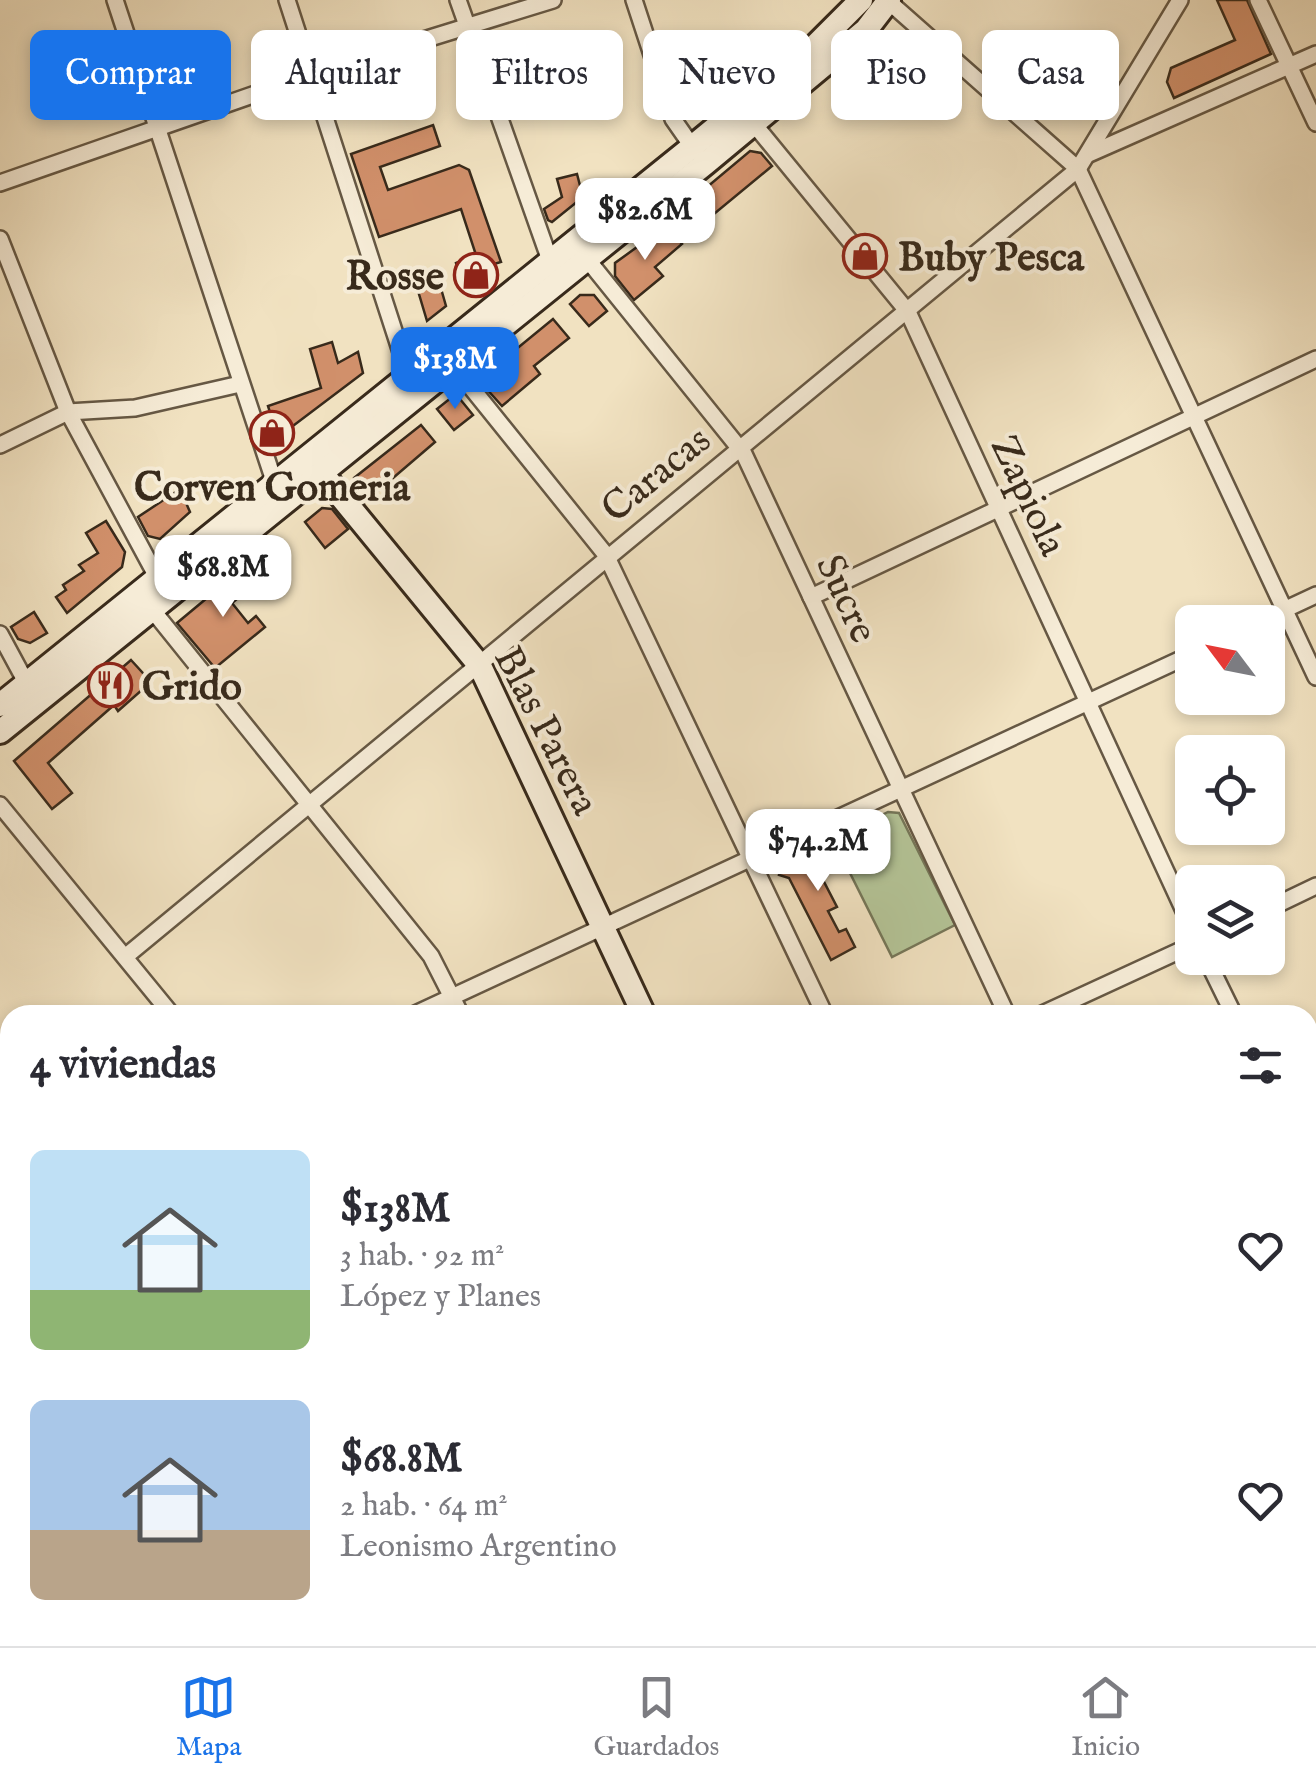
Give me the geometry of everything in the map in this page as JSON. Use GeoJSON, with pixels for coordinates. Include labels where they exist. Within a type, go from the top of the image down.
{"type":"FeatureCollection","features":[{"type":"Feature","properties":{"kind":"main road"},"geometry":{"type":"LineString","coordinates":[[699,155],[754,124],[866,30],[888,1]]}},
{"type":"Feature","properties":{"kind":"main road"},"geometry":{"type":"LineString","coordinates":[[314,464],[409,377],[555,271],[699,155],[851,4]]}},
{"type":"Feature","properties":{"kind":"main road"},"geometry":{"type":"LineString","coordinates":[[0,705],[157,577],[453,366],[555,271]]}},
{"type":"Feature","properties":{"kind":"main road","name":"Blas Parera"},"geometry":{"type":"LineString","coordinates":[[314,464],[480,666],[639,1005]]}},
{"type":"Feature","properties":{"kind":"main road"},"geometry":{"type":"LineString","coordinates":[[0,732],[152,607],[278,492]]}},
{"type":"Feature","properties":{"kind":"street"},"geometry":{"type":"LineString","coordinates":[[115,0],[278,492]]}},
{"type":"Feature","properties":{"kind":"street"},"geometry":{"type":"LineString","coordinates":[[287,0],[296,30]]}},
{"type":"Feature","properties":{"kind":"street"},"geometry":{"type":"LineString","coordinates":[[458,0],[555,271]]}},
{"type":"Feature","properties":{"kind":"street"},"geometry":{"type":"LineString","coordinates":[[436,38],[553,0]]}},
{"type":"Feature","properties":{"kind":"street"},"geometry":{"type":"LineString","coordinates":[[634,0],[673,119],[699,155]]}},
{"type":"Feature","properties":{"kind":"street","name":"Caracas"},"geometry":{"type":"LineString","coordinates":[[124,957],[1078,168],[1180,0]]}},
{"type":"Feature","properties":{"kind":"street"},"geometry":{"type":"LineString","coordinates":[[1258,0],[1316,122]]}},
{"type":"Feature","properties":{"kind":"street"},"geometry":{"type":"LineString","coordinates":[[888,1],[1078,168],[1283,605]]}},
{"type":"Feature","properties":{"kind":"street"},"geometry":{"type":"LineString","coordinates":[[1089,154],[1316,54]]}},
{"type":"Feature","properties":{"kind":"street"},"geometry":{"type":"LineString","coordinates":[[0,184],[251,96]]}},
{"type":"Feature","properties":{"kind":"street"},"geometry":{"type":"LineString","coordinates":[[325,120],[409,377]]}},
{"type":"Feature","properties":{"kind":"street","name":"Zapiola"},"geometry":{"type":"LineString","coordinates":[[754,124],[908,312],[1175,890]]}},
{"type":"Feature","properties":{"kind":"street"},"geometry":{"type":"LineString","coordinates":[[0,240],[68,412],[157,577],[152,607],[306,805],[431,956],[456,1005]]}},
{"type":"Feature","properties":{"kind":"street","name":"Sucre"},"geometry":{"type":"LineString","coordinates":[[581,251],[740,446],[1002,1005]]}},
{"type":"Feature","properties":{"kind":"street"},"geometry":{"type":"LineString","coordinates":[[811,597],[1316,359]]}},
{"type":"Feature","properties":{"kind":"street"},"geometry":{"type":"LineString","coordinates":[[453,366],[606,555],[819,1005]]}},
{"type":"Feature","properties":{"kind":"street"},"geometry":{"type":"LineString","coordinates":[[0,444],[68,412],[135,408],[240,384]]}},
{"type":"Feature","properties":{"kind":"street"},"geometry":{"type":"LineString","coordinates":[[1316,595],[1285,610],[1316,677]]}},
{"type":"Feature","properties":{"kind":"street"},"geometry":{"type":"LineString","coordinates":[[0,634],[26,684]]}},
{"type":"Feature","properties":{"kind":"street"},"geometry":{"type":"LineString","coordinates":[[435,1005],[899,786],[1175,662]]}},
{"type":"Feature","properties":{"kind":"street"},"geometry":{"type":"LineString","coordinates":[[0,805],[164,1005]]}},
{"type":"Feature","properties":{"kind":"street"},"geometry":{"type":"LineString","coordinates":[[1285,901],[1316,886]]}},
{"type":"Feature","properties":{"kind":"street"},"geometry":{"type":"LineString","coordinates":[[1062,1005],[1175,953]]}},
{"type":"Feature","properties":{"kind":"street"},"geometry":{"type":"LineString","coordinates":[[1214,975],[1229,1005]]}},
{"type":"Feature","properties":{"kind":"green space"},"geometry":{"type":"Polygon","coordinates":[[[888,812],[899,813],[955,925],[892,957],[833,839],[888,812]]]}},
{"type":"Feature","properties":{"kind":"building"},"geometry":{"type":"Polygon","coordinates":[[[1217,0],[1247,0],[1271,54],[1174,98],[1167,82],[1171,68],[1235,40],[1217,0]]]}},
{"type":"Feature","properties":{"kind":"building"},"geometry":{"type":"Polygon","coordinates":[[[433,125],[440,146],[380,167],[388,190],[459,165],[469,170],[501,262],[481,268],[481,274],[464,290],[456,263],[476,255],[461,209],[379,237],[351,154],[433,125]]]}},
{"type":"Feature","properties":{"kind":"building"},"geometry":{"type":"Polygon","coordinates":[[[750,151],[761,153],[772,166],[697,228],[682,208],[750,151]]]}},
{"type":"Feature","properties":{"kind":"building"},"geometry":{"type":"Polygon","coordinates":[[[577,174],[583,197],[552,222],[548,220],[544,209],[562,197],[557,179],[577,174]]]}},
{"type":"Feature","properties":{"kind":"building"},"geometry":{"type":"Polygon","coordinates":[[[666,226],[682,244],[655,267],[663,276],[634,300],[615,276],[615,263],[666,226]]]}},
{"type":"Feature","properties":{"kind":"building"},"geometry":{"type":"Polygon","coordinates":[[[438,278],[446,306],[427,321],[416,284],[438,278]]]}},
{"type":"Feature","properties":{"kind":"building"},"geometry":{"type":"Polygon","coordinates":[[[580,295],[594,295],[607,311],[589,326],[570,304],[580,295]]]}},
{"type":"Feature","properties":{"kind":"building"},"geometry":{"type":"Polygon","coordinates":[[[553,319],[569,338],[534,366],[540,374],[502,406],[484,386],[487,373],[553,319]]]}},
{"type":"Feature","properties":{"kind":"building"},"geometry":{"type":"Polygon","coordinates":[[[332,342],[338,363],[358,352],[363,373],[273,441],[268,427],[274,425],[268,406],[321,388],[310,349],[332,342]]]}},
{"type":"Feature","properties":{"kind":"building"},"geometry":{"type":"Polygon","coordinates":[[[452,397],[460,399],[473,415],[454,430],[437,409],[452,397]]]}},
{"type":"Feature","properties":{"kind":"building"},"geometry":{"type":"Polygon","coordinates":[[[421,425],[435,442],[365,502],[353,487],[354,478],[421,425]]]}},
{"type":"Feature","properties":{"kind":"building"},"geometry":{"type":"Polygon","coordinates":[[[180,489],[190,512],[160,539],[148,536],[138,517],[180,489]]]}},
{"type":"Feature","properties":{"kind":"building"},"geometry":{"type":"Polygon","coordinates":[[[322,508],[332,509],[348,529],[325,548],[305,522],[322,508]]]}},
{"type":"Feature","properties":{"kind":"building"},"geometry":{"type":"Polygon","coordinates":[[[106,521],[125,552],[122,567],[67,613],[56,597],[66,590],[63,585],[84,571],[79,565],[98,553],[86,533],[106,521]]]}},
{"type":"Feature","properties":{"kind":"building"},"geometry":{"type":"Polygon","coordinates":[[[249,563],[262,578],[232,603],[248,623],[256,616],[265,627],[215,668],[177,623],[249,563]]]}},
{"type":"Feature","properties":{"kind":"building"},"geometry":{"type":"Polygon","coordinates":[[[34,612],[47,633],[30,643],[18,639],[11,627],[34,612]]]}},
{"type":"Feature","properties":{"kind":"building"},"geometry":{"type":"Polygon","coordinates":[[[131,660],[151,682],[118,711],[114,705],[48,763],[72,793],[52,809],[14,761],[131,660]]]}},
{"type":"Feature","properties":{"kind":"building"},"geometry":{"type":"Polygon","coordinates":[[[830,839],[843,865],[821,876],[837,907],[828,911],[839,932],[846,929],[855,947],[831,960],[789,878],[779,875],[785,855],[795,858],[830,839]]]}},
{"type":"Feature","properties":{"kind":"place","name":"Buby Pesca"},"geometry":{"type":"Point","coordinates":[865,256]}},
{"type":"Feature","properties":{"kind":"place","name":"Rosse"},"geometry":{"type":"Point","coordinates":[476,275]}},
{"type":"Feature","properties":{"kind":"place","name":"Corven Gomeria"},"geometry":{"type":"Point","coordinates":[272,433]}},
{"type":"Feature","properties":{"kind":"place","name":"Grido"},"geometry":{"type":"Point","coordinates":[110,685]}}]}
